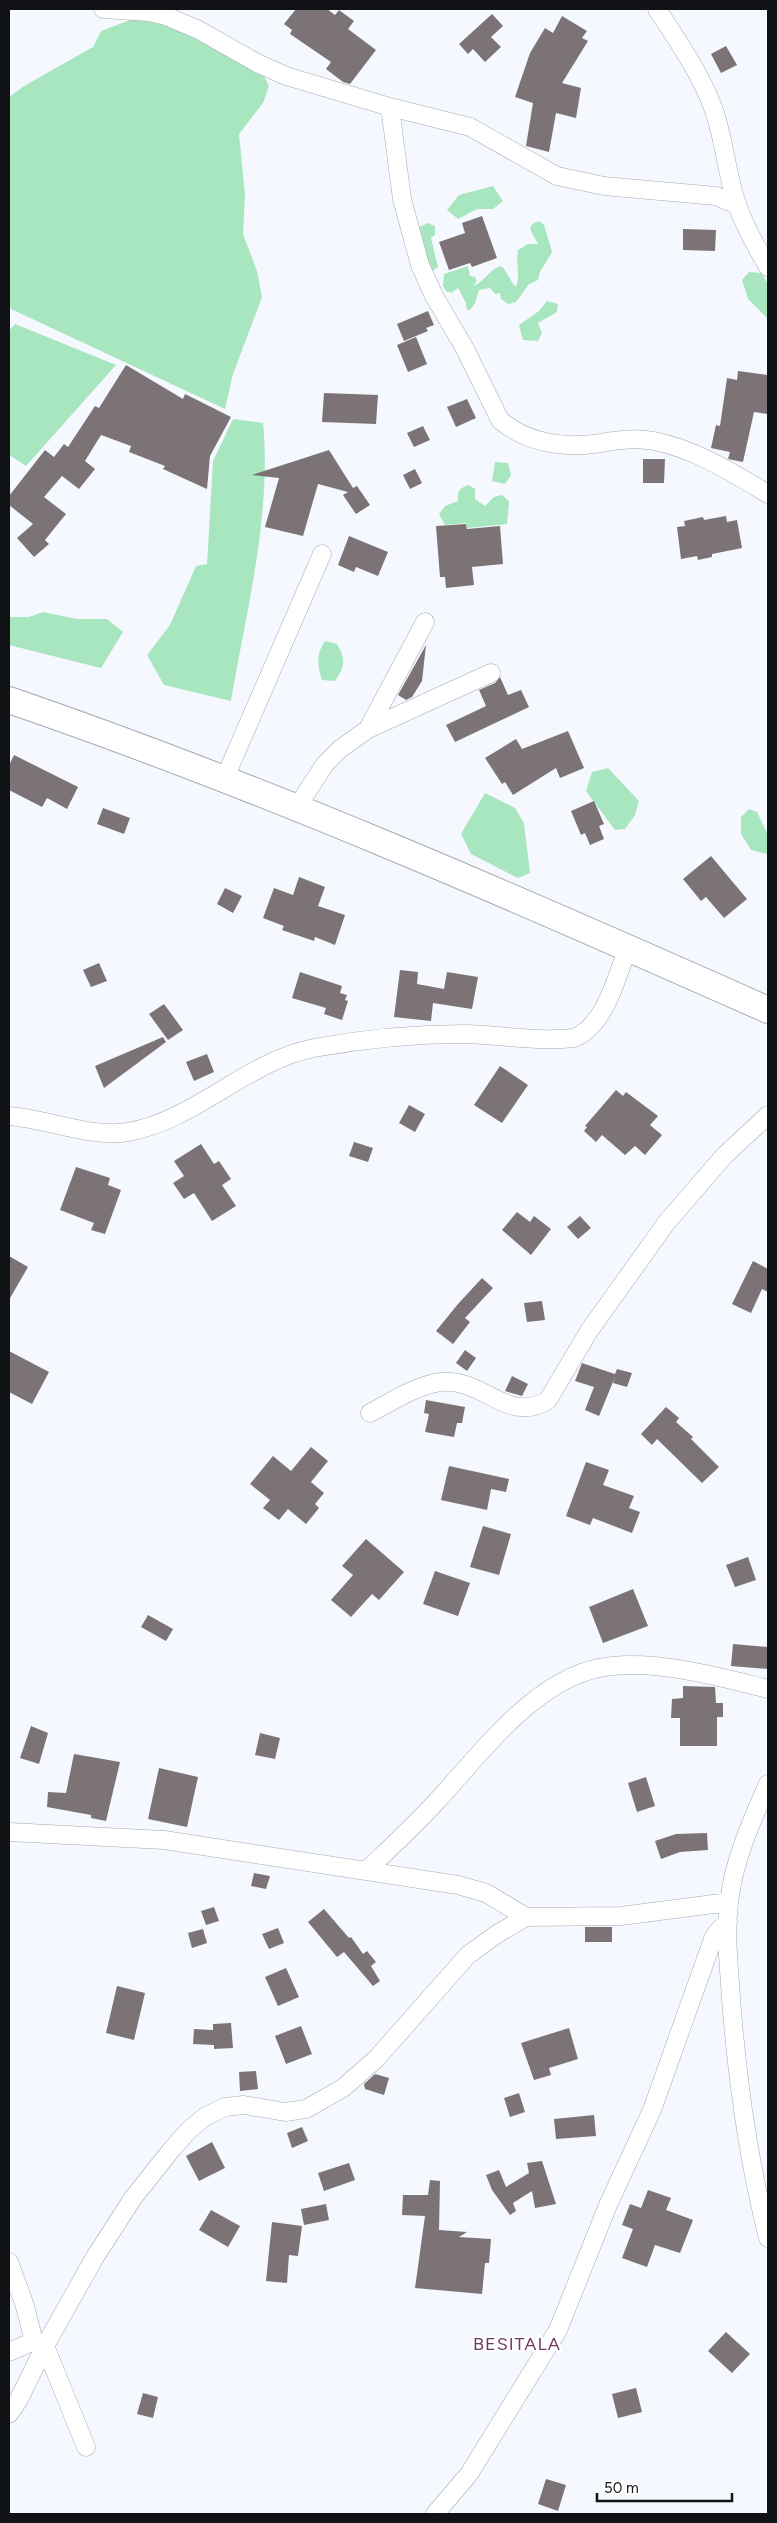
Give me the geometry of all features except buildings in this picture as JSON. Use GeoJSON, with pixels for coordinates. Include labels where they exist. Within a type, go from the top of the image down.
{"type":"FeatureCollection","features":[{"type":"Feature","properties":{"kind":"main road"},"geometry":{"type":"LineString","coordinates":[[9,700],[130,742],[403,849],[768,1010]]}},
{"type":"Feature","properties":{"kind":"street"},"geometry":{"type":"LineString","coordinates":[[103,9],[149,12],[166,16],[199,30],[257,63],[286,76],[390,107],[470,127],[557,176],[604,186],[716,196],[737,204]]}},
{"type":"Feature","properties":{"kind":"street"},"geometry":{"type":"LineString","coordinates":[[658,9],[682,47],[712,105],[721,134],[737,204],[746,227],[768,267]]}},
{"type":"Feature","properties":{"kind":"street"},"geometry":{"type":"LineString","coordinates":[[390,107],[402,200],[420,265],[434,296],[459,339],[500,420],[509,428],[550,444],[574,445],[636,439],[669,445],[710,461],[768,494]]}},
{"type":"Feature","properties":{"kind":"street"},"geometry":{"type":"LineString","coordinates":[[224,780],[322,554]]}},
{"type":"Feature","properties":{"kind":"street"},"geometry":{"type":"LineString","coordinates":[[368,729],[425,622]]}},
{"type":"Feature","properties":{"kind":"street"},"geometry":{"type":"LineString","coordinates":[[297,807],[325,764],[340,749],[368,729],[491,673]]}},
{"type":"Feature","properties":{"kind":"street"},"geometry":{"type":"LineString","coordinates":[[9,1116],[90,1131],[127,1132],[151,1126],[180,1112],[280,1058],[315,1048],[414,1036],[473,1035],[574,1038],[589,1029],[604,1006],[628,948]]}},
{"type":"Feature","properties":{"kind":"street"},"geometry":{"type":"LineString","coordinates":[[370,1413],[403,1396],[440,1382],[462,1383],[514,1408],[538,1407],[548,1400],[589,1332],[667,1222],[724,1156],[768,1115]]}},
{"type":"Feature","properties":{"kind":"street"},"geometry":{"type":"LineString","coordinates":[[366,1871],[430,1809],[522,1710],[548,1690],[571,1678],[596,1669],[624,1666],[693,1672],[768,1688]]}},
{"type":"Feature","properties":{"kind":"street"},"geometry":{"type":"LineString","coordinates":[[768,1784],[745,1841],[728,1902],[728,1952],[740,2100],[757,2195],[768,2238]]}},
{"type":"Feature","properties":{"kind":"street"},"geometry":{"type":"LineString","coordinates":[[9,1832],[164,1840],[366,1871],[475,1889],[495,1898],[526,1917]]}},
{"type":"Feature","properties":{"kind":"street"},"geometry":{"type":"LineString","coordinates":[[9,2414],[18,2401],[39,2343],[132,2198],[189,2130],[206,2116],[225,2107],[244,2105],[285,2112],[306,2109],[343,2088],[376,2059],[468,1955],[497,1934],[526,1917],[621,1916],[728,1902]]}},
{"type":"Feature","properties":{"kind":"street"},"geometry":{"type":"LineString","coordinates":[[435,2514],[469,2474],[558,2330],[608,2205],[652,2110],[713,1939],[718,1931],[728,1922]]}},
{"type":"Feature","properties":{"kind":"street"},"geometry":{"type":"LineString","coordinates":[[9,2262],[39,2343],[86,2447]]}},
{"type":"Feature","properties":{"kind":"street"},"geometry":{"type":"LineString","coordinates":[[9,2352],[39,2343]]}},
{"type":"Feature","properties":{"kind":"green space"},"geometry":{"type":"Polygon","coordinates":[[[156,17],[225,55],[260,68],[269,86],[263,103],[239,134],[245,195],[243,234],[257,271],[262,297],[233,374],[225,409],[11,309],[9,303],[9,97],[24,86],[93,47],[101,31],[130,20],[156,17]]]}},
{"type":"Feature","properties":{"kind":"green space"},"geometry":{"type":"Polygon","coordinates":[[[493,186],[503,201],[493,209],[477,209],[458,219],[447,210],[459,195],[493,186]]]}},
{"type":"Feature","properties":{"kind":"green space"},"geometry":{"type":"Polygon","coordinates":[[[539,221],[544,225],[552,252],[540,272],[538,280],[529,284],[516,302],[508,304],[501,299],[500,293],[495,294],[490,288],[479,290],[475,303],[470,310],[467,310],[466,303],[458,288],[451,293],[446,291],[443,286],[444,274],[468,266],[470,276],[475,277],[477,281],[473,286],[501,266],[516,287],[518,278],[518,250],[528,244],[538,244],[530,229],[532,224],[539,221]]]}},
{"type":"Feature","properties":{"kind":"green space"},"geometry":{"type":"Polygon","coordinates":[[[427,223],[435,226],[435,235],[431,238],[438,267],[429,273],[418,228],[427,223]]]}},
{"type":"Feature","properties":{"kind":"green space"},"geometry":{"type":"Polygon","coordinates":[[[749,272],[762,273],[768,285],[768,319],[748,299],[742,280],[749,272]]]}},
{"type":"Feature","properties":{"kind":"green space"},"geometry":{"type":"Polygon","coordinates":[[[547,301],[558,304],[557,312],[538,323],[542,333],[538,341],[523,340],[519,325],[539,311],[547,301]]]}},
{"type":"Feature","properties":{"kind":"green space"},"geometry":{"type":"Polygon","coordinates":[[[15,324],[116,365],[26,466],[9,455],[9,331],[15,324]]]}},
{"type":"Feature","properties":{"kind":"green space"},"geometry":{"type":"Polygon","coordinates":[[[233,419],[263,423],[265,457],[264,492],[256,563],[231,701],[164,685],[147,655],[170,625],[196,566],[207,564],[213,461],[233,419]]]}},
{"type":"Feature","properties":{"kind":"green space"},"geometry":{"type":"Polygon","coordinates":[[[495,462],[508,463],[511,475],[505,484],[492,481],[495,462]]]}},
{"type":"Feature","properties":{"kind":"green space"},"geometry":{"type":"Polygon","coordinates":[[[468,485],[475,489],[475,499],[485,506],[494,497],[502,495],[509,501],[507,524],[467,528],[466,523],[445,525],[439,514],[445,506],[458,501],[459,491],[468,485]]]}},
{"type":"Feature","properties":{"kind":"green space"},"geometry":{"type":"Polygon","coordinates":[[[43,612],[77,619],[107,619],[123,632],[101,668],[9,645],[9,617],[29,617],[43,612]]]}},
{"type":"Feature","properties":{"kind":"green space"},"geometry":{"type":"Polygon","coordinates":[[[325,641],[337,644],[342,654],[343,663],[341,671],[335,681],[322,680],[320,674],[319,655],[325,641]]]}},
{"type":"Feature","properties":{"kind":"green space"},"geometry":{"type":"Polygon","coordinates":[[[608,768],[639,801],[635,815],[625,829],[615,830],[586,791],[592,772],[608,768]]]}},
{"type":"Feature","properties":{"kind":"green space"},"geometry":{"type":"Polygon","coordinates":[[[485,793],[515,808],[524,823],[530,873],[518,878],[471,854],[461,834],[485,793]]]}},
{"type":"Feature","properties":{"kind":"green space"},"geometry":{"type":"Polygon","coordinates":[[[749,809],[757,812],[768,835],[767,854],[751,850],[741,834],[741,817],[749,809]]]}},
{"type":"Feature","properties":{"kind":"district","name":"BESITALA"},"geometry":{"type":"Point","coordinates":[517,2344]}}]}
